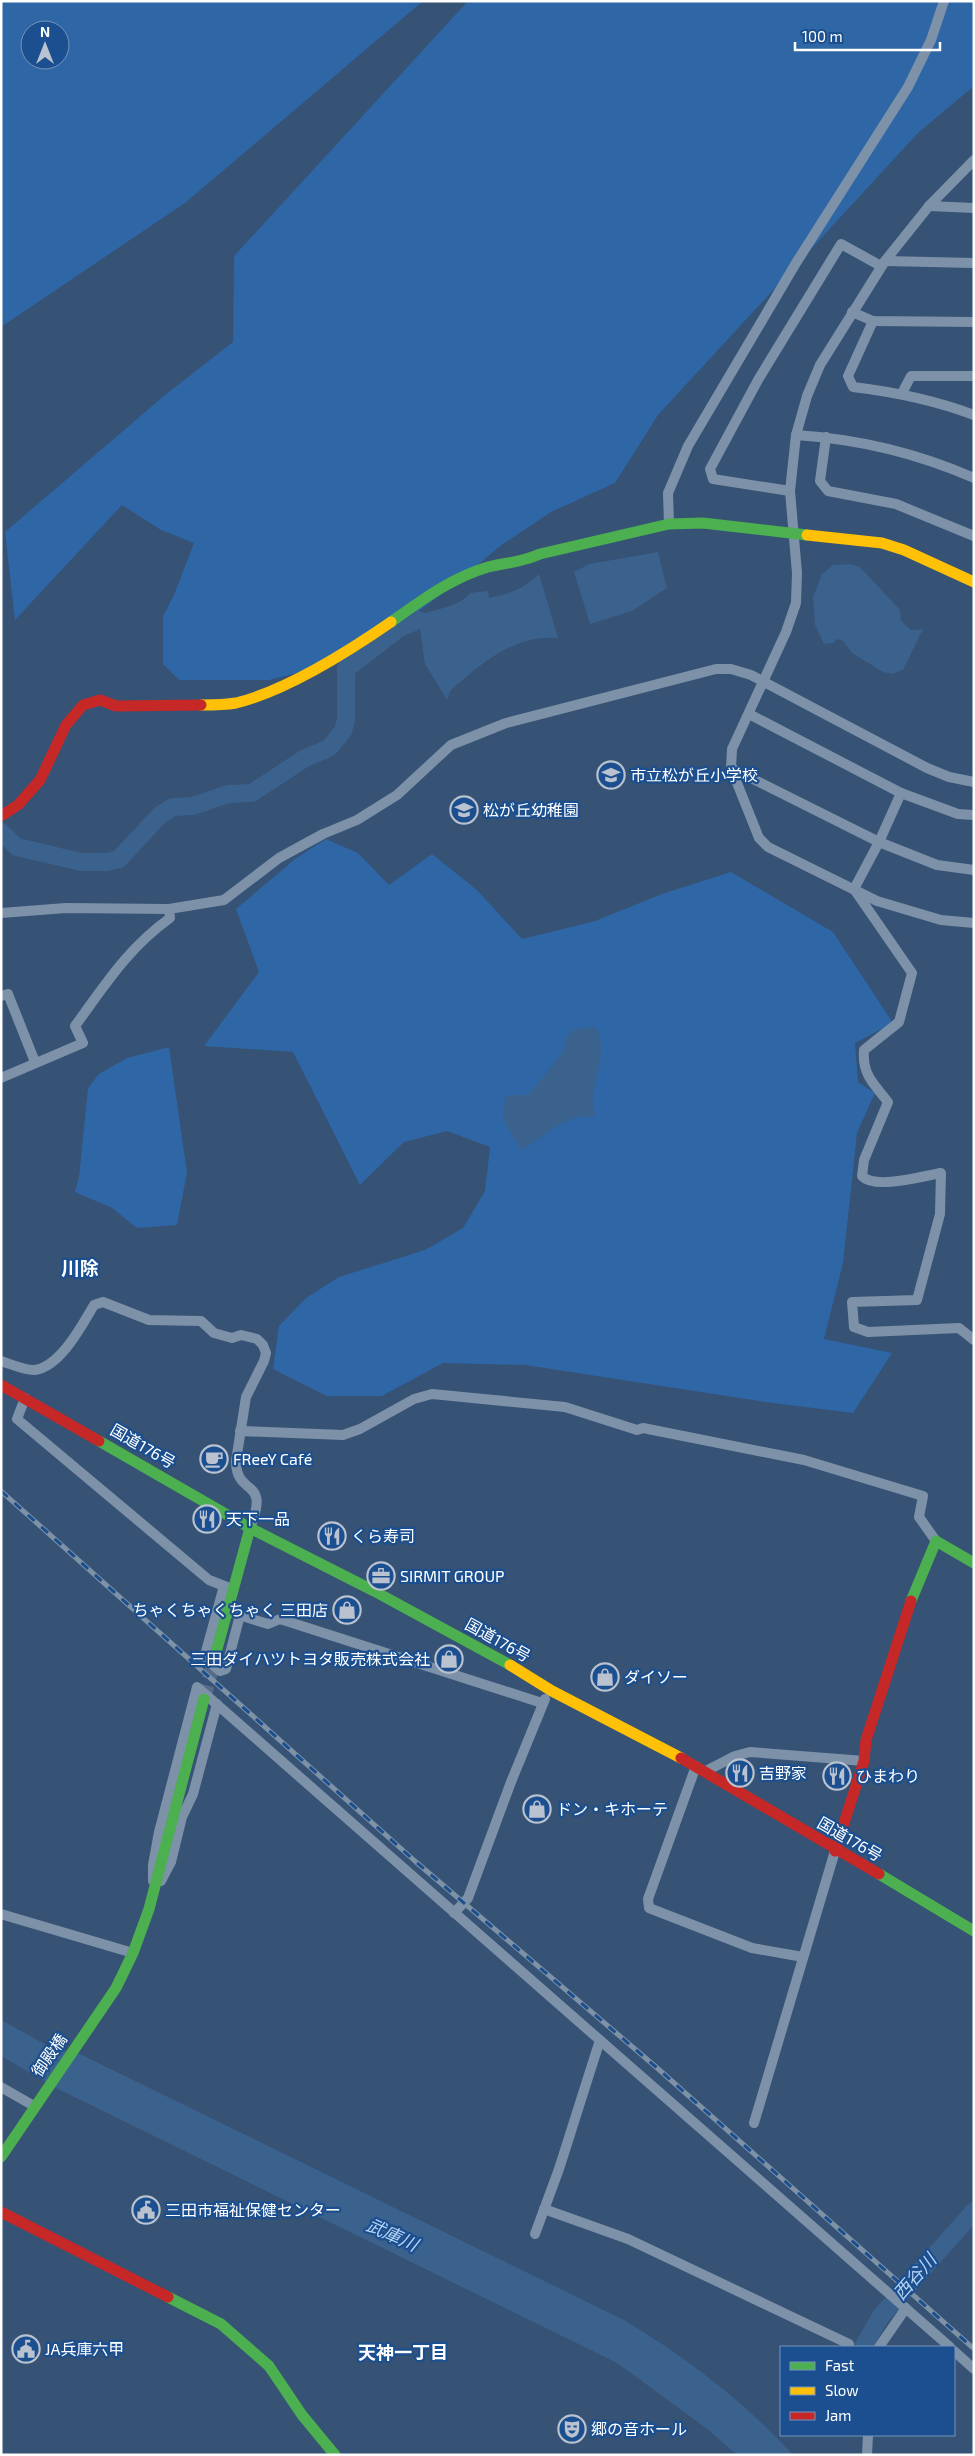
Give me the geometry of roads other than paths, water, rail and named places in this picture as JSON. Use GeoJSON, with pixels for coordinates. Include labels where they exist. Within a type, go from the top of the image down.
{"type":"FeatureCollection","features":[{"type":"Feature","properties":{"kind":"main road"},"geometry":{"type":"LineString","coordinates":[[1,816],[18,805],[40,780],[66,724],[83,704],[100,700],[116,706],[177,707],[235,703],[288,682],[371,636],[442,586],[460,577],[489,567],[522,562],[540,554],[669,524],[703,522],[794,535],[841,537],[882,543],[904,550],[974,582]]}},
{"type":"Feature","properties":{"kind":"main road","name":"国道176号"},"geometry":{"type":"LineString","coordinates":[[1,1385],[250,1528],[436,1624],[552,1691],[701,1769],[974,1931]]}},
{"type":"Feature","properties":{"kind":"main road"},"geometry":{"type":"LineString","coordinates":[[214,1660],[226,1611],[228,1587],[250,1528]]}},
{"type":"Feature","properties":{"kind":"main road"},"geometry":{"type":"LineString","coordinates":[[835,1850],[864,1761],[866,1740],[907,1610],[936,1542],[974,1563]]}},
{"type":"Feature","properties":{"kind":"main road","name":"御殿橋"},"geometry":{"type":"LineString","coordinates":[[1,2157],[116,1988],[133,1953],[154,1892],[204,1699]]}},
{"type":"Feature","properties":{"kind":"main road"},"geometry":{"type":"LineString","coordinates":[[1,2212],[221,2324],[269,2366],[302,2415],[334,2455]]}},
{"type":"Feature","properties":{"kind":"street"},"geometry":{"type":"LineString","coordinates":[[669,524],[668,493],[688,446],[796,263],[908,87],[931,40],[944,1]]}},
{"type":"Feature","properties":{"kind":"street"},"geometry":{"type":"LineString","coordinates":[[974,160],[929,206],[883,264],[820,365],[807,396],[796,435],[790,491],[797,573],[796,604],[786,632],[732,749],[731,768],[759,838],[768,846],[877,901],[941,920],[974,923]]}},
{"type":"Feature","properties":{"kind":"street"},"geometry":{"type":"LineString","coordinates":[[929,206],[974,208]]}},
{"type":"Feature","properties":{"kind":"street"},"geometry":{"type":"LineString","coordinates":[[790,491],[713,479],[710,469],[758,380],[841,244],[883,264],[974,263]]}},
{"type":"Feature","properties":{"kind":"street"},"geometry":{"type":"LineString","coordinates":[[852,312],[872,321],[974,322]]}},
{"type":"Feature","properties":{"kind":"street"},"geometry":{"type":"LineString","coordinates":[[872,321],[848,376],[852,387],[902,394],[974,415]]}},
{"type":"Feature","properties":{"kind":"street"},"geometry":{"type":"LineString","coordinates":[[902,394],[911,376],[974,376]]}},
{"type":"Feature","properties":{"kind":"street"},"geometry":{"type":"LineString","coordinates":[[796,435],[826,437],[876,445],[942,464],[974,478]]}},
{"type":"Feature","properties":{"kind":"street"},"geometry":{"type":"LineString","coordinates":[[826,437],[820,481],[828,491],[896,504],[974,536]]}},
{"type":"Feature","properties":{"kind":"street"},"geometry":{"type":"LineString","coordinates":[[1,913],[66,908],[169,909],[224,900],[279,858],[323,834],[357,820],[397,795],[451,745],[475,733],[506,723],[716,669],[731,668],[763,681],[927,768],[948,777],[974,782]]}},
{"type":"Feature","properties":{"kind":"street"},"geometry":{"type":"LineString","coordinates":[[749,714],[901,793],[958,814],[974,815]]}},
{"type":"Feature","properties":{"kind":"street"},"geometry":{"type":"LineString","coordinates":[[731,768],[879,842],[937,865],[974,870]]}},
{"type":"Feature","properties":{"kind":"street"},"geometry":{"type":"LineString","coordinates":[[854,889],[879,842],[901,793]]}},
{"type":"Feature","properties":{"kind":"street"},"geometry":{"type":"LineString","coordinates":[[854,889],[912,973],[899,1022],[864,1050],[863,1065],[866,1074],[888,1102],[864,1160],[862,1176],[866,1180],[875,1182],[891,1182],[941,1173],[940,1214],[917,1300],[852,1302],[854,1327],[868,1332],[959,1328],[974,1340]]}},
{"type":"Feature","properties":{"kind":"street"},"geometry":{"type":"LineString","coordinates":[[1,1078],[83,1043],[75,1026],[120,964],[146,936],[170,918],[169,909]]}},
{"type":"Feature","properties":{"kind":"street"},"geometry":{"type":"LineString","coordinates":[[1,996],[8,994],[35,1062]]}},
{"type":"Feature","properties":{"kind":"street"},"geometry":{"type":"LineString","coordinates":[[1,1361],[34,1370],[46,1366],[56,1360],[75,1337],[94,1305],[103,1302],[149,1320],[201,1321],[214,1333],[232,1338],[248,1336],[257,1338],[263,1345],[266,1353],[246,1398],[236,1470],[240,1480],[256,1493],[258,1499],[257,1510],[250,1528]]}},
{"type":"Feature","properties":{"kind":"street"},"geometry":{"type":"LineString","coordinates":[[240,1431],[343,1435],[360,1429],[414,1399],[432,1394],[454,1394],[565,1407],[637,1430],[643,1428],[804,1460],[923,1496],[919,1517],[936,1542]]}},
{"type":"Feature","properties":{"kind":"street"},"geometry":{"type":"LineString","coordinates":[[25,1398],[17,1419],[209,1580],[228,1587],[205,1655],[206,1660],[220,1671],[226,1669],[240,1615]]}},
{"type":"Feature","properties":{"kind":"street"},"geometry":{"type":"LineString","coordinates":[[226,1611],[268,1624],[280,1619],[542,1703]]}},
{"type":"Feature","properties":{"kind":"street"},"geometry":{"type":"LineString","coordinates":[[154,1892],[153,1865],[159,1832],[198,1686],[949,2346]]}},
{"type":"Feature","properties":{"kind":"street"},"geometry":{"type":"LineString","coordinates":[[454,1913],[468,1898],[542,1703],[552,1691]]}},
{"type":"Feature","properties":{"kind":"street"},"geometry":{"type":"LineString","coordinates":[[154,1892],[170,1862],[182,1817],[193,1794],[217,1704]]}},
{"type":"Feature","properties":{"kind":"street"},"geometry":{"type":"LineString","coordinates":[[803,1957],[752,1948],[649,1908],[648,1899],[701,1769],[750,1752],[864,1761]]}},
{"type":"Feature","properties":{"kind":"street"},"geometry":{"type":"LineString","coordinates":[[754,2123],[835,1850]]}},
{"type":"Feature","properties":{"kind":"street"},"geometry":{"type":"LineString","coordinates":[[1,1914],[133,1953]]}},
{"type":"Feature","properties":{"kind":"street"},"geometry":{"type":"LineString","coordinates":[[535,2234],[600,2040]]}},
{"type":"Feature","properties":{"kind":"street"},"geometry":{"type":"LineString","coordinates":[[1,2087],[34,2106]]}},
{"type":"Feature","properties":{"kind":"street"},"geometry":{"type":"LineString","coordinates":[[544,2209],[628,2239],[849,2344]]}},
{"type":"Feature","properties":{"kind":"street"},"geometry":{"type":"LineString","coordinates":[[880,2346],[906,2308]]}},
{"type":"Feature","properties":{"kind":"street"},"geometry":{"type":"LineString","coordinates":[[955,2352],[974,2369]]}},
{"type":"Feature","properties":{"kind":"street"},"geometry":{"type":"LineString","coordinates":[[867,2455],[868,2436]]}},
{"type":"Feature","properties":{"kind":"water"},"geometry":{"type":"Polygon","coordinates":[[[658,552],[667,588],[632,611],[590,624],[574,572],[589,564],[658,552]]]}},
{"type":"Feature","properties":{"kind":"water"},"geometry":{"type":"Polygon","coordinates":[[[851,564],[860,567],[900,610],[901,621],[911,630],[923,629],[903,670],[892,674],[883,672],[852,653],[843,641],[837,639],[834,643],[824,644],[815,625],[813,597],[822,574],[833,565],[851,564]]]}},
{"type":"Feature","properties":{"kind":"water"},"geometry":{"type":"Polygon","coordinates":[[[539,574],[558,638],[542,638],[527,641],[499,653],[486,661],[450,691],[447,700],[425,664],[420,628],[409,620],[424,613],[457,603],[470,593],[488,591],[489,598],[510,593],[527,584],[539,574]]]}},
{"type":"Feature","properties":{"kind":"water"},"geometry":{"type":"Polygon","coordinates":[[[596,1027],[601,1043],[601,1051],[593,1093],[595,1117],[584,1116],[565,1122],[521,1150],[503,1119],[505,1097],[528,1095],[561,1055],[568,1035],[575,1029],[596,1027]]]}},
{"type":"Feature","properties":{"kind":"water","name":"武庫川"},"geometry":{"type":"Polygon","coordinates":[[[1,2020],[52,2048],[80,2054],[626,2321],[671,2350],[714,2382],[755,2417],[793,2455],[737,2455],[706,2428],[617,2363],[58,2089],[1,2056],[1,2020]]]}},
{"type":"Feature","properties":{"kind":"waterway"},"geometry":{"type":"LineString","coordinates":[[1,832],[17,847],[81,862],[107,862],[119,859],[160,815],[173,807],[193,806],[228,794],[252,793],[305,758],[329,748],[343,731],[346,720],[346,669],[398,629],[418,620]]}},
{"type":"Feature","properties":{"kind":"waterway","name":"西谷川"},"geometry":{"type":"LineString","coordinates":[[864,2346],[881,2316],[974,2211]]}},
{"type":"Feature","properties":{"kind":"tunnel"},"geometry":{"type":"LineString","coordinates":[[204,1699],[214,1660]]}},
{"type":"Feature","properties":{"kind":"railway"},"geometry":{"type":"LineString","coordinates":[[1,1491],[416,1862],[656,2067],[974,2349]]}},
{"type":"Feature","properties":{"kind":"place","name":"市立松が丘小学校"},"geometry":{"type":"Point","coordinates":[611,775]}},
{"type":"Feature","properties":{"kind":"place","name":"松が丘幼稚園"},"geometry":{"type":"Point","coordinates":[464,810]}},
{"type":"Feature","properties":{"kind":"place","name":"FReeY Café"},"geometry":{"type":"Point","coordinates":[214,1459]}},
{"type":"Feature","properties":{"kind":"place","name":"天下一品"},"geometry":{"type":"Point","coordinates":[207,1519]}},
{"type":"Feature","properties":{"kind":"place","name":"くら寿司"},"geometry":{"type":"Point","coordinates":[332,1536]}},
{"type":"Feature","properties":{"kind":"place","name":"SIRMIT GROUP"},"geometry":{"type":"Point","coordinates":[381,1576]}},
{"type":"Feature","properties":{"kind":"place","name":"ちゃくちゃくちゃく 三田店"},"geometry":{"type":"Point","coordinates":[347,1610]}},
{"type":"Feature","properties":{"kind":"place","name":"三田ダイハツトヨタ販売株式会社"},"geometry":{"type":"Point","coordinates":[449,1659]}},
{"type":"Feature","properties":{"kind":"place","name":"ダイソー"},"geometry":{"type":"Point","coordinates":[605,1677]}},
{"type":"Feature","properties":{"kind":"place","name":"吉野家"},"geometry":{"type":"Point","coordinates":[740,1773]}},
{"type":"Feature","properties":{"kind":"place","name":"ひまわり"},"geometry":{"type":"Point","coordinates":[837,1776]}},
{"type":"Feature","properties":{"kind":"place","name":"ドン・キホーテ"},"geometry":{"type":"Point","coordinates":[537,1809]}},
{"type":"Feature","properties":{"kind":"place","name":"三田市福祉保健センター"},"geometry":{"type":"Point","coordinates":[146,2210]}},
{"type":"Feature","properties":{"kind":"place","name":"JA兵庫六甲"},"geometry":{"type":"Point","coordinates":[26,2349]}},
{"type":"Feature","properties":{"kind":"place","name":"郷の音ホール"},"geometry":{"type":"Point","coordinates":[572,2429]}},
{"type":"Feature","properties":{"kind":"district","name":"川除"},"geometry":{"type":"Point","coordinates":[80,1268]}},
{"type":"Feature","properties":{"kind":"district","name":"天神一丁目"},"geometry":{"type":"Point","coordinates":[403,2353]}}]}
